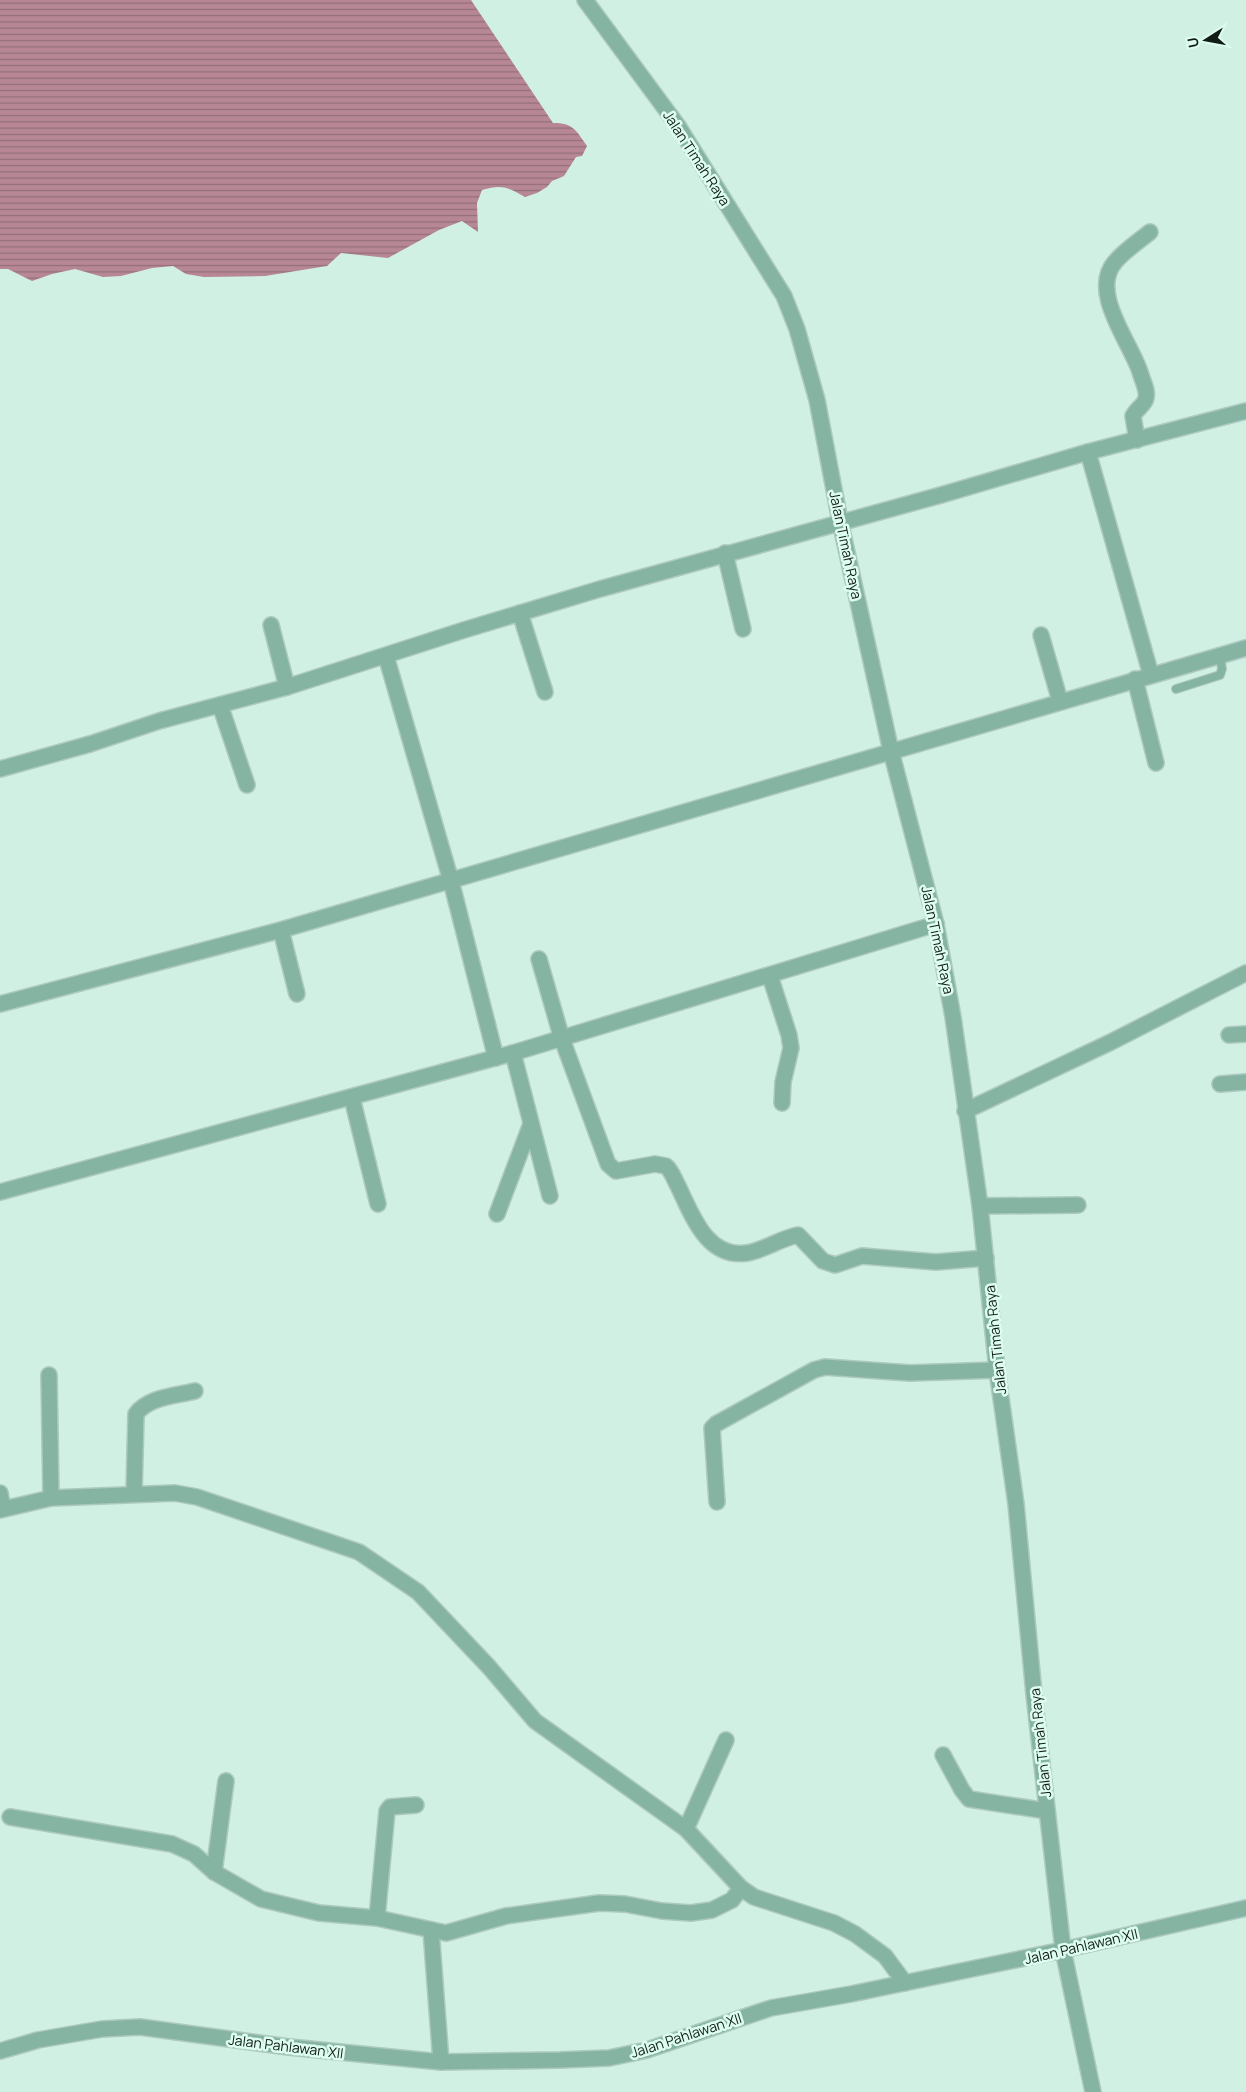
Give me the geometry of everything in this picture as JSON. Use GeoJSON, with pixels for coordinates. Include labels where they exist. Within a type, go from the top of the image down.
{"type":"FeatureCollection","features":[{"type":"Feature","properties":{"kind":"street","name":"Jalan Timah Raya"},"geometry":{"type":"LineString","coordinates":[[585,0],[678,126],[784,296],[797,329],[817,400],[840,521],[891,752],[936,924],[953,1017],[980,1206],[997,1370],[1016,1504],[1063,1950],[1093,2092]]}},
{"type":"Feature","properties":{"kind":"street"},"geometry":{"type":"LineString","coordinates":[[1137,440],[1133,416],[1146,400],[1146,394],[1138,365],[1112,312],[1107,284],[1114,262],[1150,232]]}},
{"type":"Feature","properties":{"kind":"street"},"geometry":{"type":"LineString","coordinates":[[0,770],[90,744],[159,721],[287,688],[520,613],[725,553],[941,495],[1088,452],[1246,411]]}},
{"type":"Feature","properties":{"kind":"street"},"geometry":{"type":"LineString","coordinates":[[1088,452],[1151,675]]}},
{"type":"Feature","properties":{"kind":"street"},"geometry":{"type":"LineString","coordinates":[[725,553],[742,629]]}},
{"type":"Feature","properties":{"kind":"street"},"geometry":{"type":"LineString","coordinates":[[520,613],[544,692]]}},
{"type":"Feature","properties":{"kind":"street"},"geometry":{"type":"LineString","coordinates":[[271,625],[287,688]]}},
{"type":"Feature","properties":{"kind":"street"},"geometry":{"type":"LineString","coordinates":[[1041,635],[1060,701]]}},
{"type":"Feature","properties":{"kind":"street"},"geometry":{"type":"LineString","coordinates":[[0,1004],[281,930],[1246,648]]}},
{"type":"Feature","properties":{"kind":"street"},"geometry":{"type":"LineString","coordinates":[[386,656],[451,881],[496,1058]]}},
{"type":"Feature","properties":{"kind":"street"},"geometry":{"type":"LineString","coordinates":[[1135,680],[1156,763]]}},
{"type":"Feature","properties":{"kind":"street"},"geometry":{"type":"LineString","coordinates":[[220,705],[248,785]]}},
{"type":"Feature","properties":{"kind":"street"},"geometry":{"type":"LineString","coordinates":[[0,1192],[496,1058],[936,924]]}},
{"type":"Feature","properties":{"kind":"street"},"geometry":{"type":"LineString","coordinates":[[281,930],[297,994]]}},
{"type":"Feature","properties":{"kind":"street"},"geometry":{"type":"LineString","coordinates":[[539,959],[562,1039],[610,1168],[619,1171],[654,1164],[666,1166],[696,1222],[704,1235],[714,1245],[734,1252],[749,1252],[798,1235],[823,1261],[835,1265],[862,1256],[936,1262],[986,1258]]}},
{"type":"Feature","properties":{"kind":"street"},"geometry":{"type":"LineString","coordinates":[[965,1111],[1111,1042],[1246,973]]}},
{"type":"Feature","properties":{"kind":"street"},"geometry":{"type":"LineString","coordinates":[[770,976],[789,1035],[791,1048],[783,1082],[782,1103]]}},
{"type":"Feature","properties":{"kind":"street"},"geometry":{"type":"LineString","coordinates":[[1229,1035],[1246,1034]]}},
{"type":"Feature","properties":{"kind":"street"},"geometry":{"type":"LineString","coordinates":[[513,1053],[550,1196]]}},
{"type":"Feature","properties":{"kind":"street"},"geometry":{"type":"LineString","coordinates":[[1220,1084],[1246,1082]]}},
{"type":"Feature","properties":{"kind":"street"},"geometry":{"type":"LineString","coordinates":[[352,1098],[378,1204]]}},
{"type":"Feature","properties":{"kind":"street"},"geometry":{"type":"LineString","coordinates":[[497,1214],[531,1124]]}},
{"type":"Feature","properties":{"kind":"street"},"geometry":{"type":"LineString","coordinates":[[980,1206],[1078,1205]]}},
{"type":"Feature","properties":{"kind":"street"},"geometry":{"type":"LineString","coordinates":[[717,1502],[712,1428],[814,1370],[825,1367],[910,1373],[997,1370]]}},
{"type":"Feature","properties":{"kind":"street"},"geometry":{"type":"LineString","coordinates":[[48,1375],[51,1498]]}},
{"type":"Feature","properties":{"kind":"street"},"geometry":{"type":"LineString","coordinates":[[134,1494],[136,1414],[142,1406],[151,1402],[195,1391]]}},
{"type":"Feature","properties":{"kind":"street"},"geometry":{"type":"LineString","coordinates":[[0,1493],[2,1510],[51,1498],[175,1493],[197,1497],[359,1552],[418,1592],[489,1667],[536,1721],[686,1830],[741,1888],[754,1897],[834,1924],[855,1934],[885,1956],[905,1983]]}},
{"type":"Feature","properties":{"kind":"street"},"geometry":{"type":"LineString","coordinates":[[686,1830],[726,1740]]}},
{"type":"Feature","properties":{"kind":"street"},"geometry":{"type":"LineString","coordinates":[[943,1755],[969,1799],[1048,1811]]}},
{"type":"Feature","properties":{"kind":"street"},"geometry":{"type":"LineString","coordinates":[[214,1872],[226,1781]]}},
{"type":"Feature","properties":{"kind":"street"},"geometry":{"type":"LineString","coordinates":[[377,1918],[387,1811],[391,1806],[416,1805]]}},
{"type":"Feature","properties":{"kind":"street"},"geometry":{"type":"LineString","coordinates":[[10,1817],[172,1844],[194,1854],[214,1872],[261,1899],[320,1913],[377,1918],[446,1933],[506,1916],[599,1903],[625,1904],[662,1911],[698,1912],[712,1910],[727,1904],[737,1895],[741,1888]]}},
{"type":"Feature","properties":{"kind":"street","name":"Jalan Pahlawan XII"},"geometry":{"type":"LineString","coordinates":[[0,2051],[48,2038],[102,2029],[140,2027],[289,2047],[441,2062],[609,2058],[647,2050],[771,2008],[905,1983],[1063,1950],[1246,1908]]}},
{"type":"Feature","properties":{"kind":"street"},"geometry":{"type":"LineString","coordinates":[[431,1930],[441,2062]]}},
{"type":"Feature","properties":{"kind":"lane"},"geometry":{"type":"LineString","coordinates":[[1176,689],[1220,675],[1222,668],[1220,655]]}},
{"type":"Feature","properties":{"kind":"shaded area"},"geometry":{"type":"Polygon","coordinates":[[[0,0],[471,0],[553,123],[565,124],[573,128],[587,146],[582,156],[576,157],[564,176],[552,181],[547,187],[537,193],[525,197],[500,187],[482,190],[477,203],[478,232],[462,221],[439,230],[388,258],[341,253],[327,266],[265,276],[204,277],[186,274],[173,266],[152,268],[121,276],[103,277],[75,269],[32,281],[8,269],[0,269],[0,0]]]}}]}
